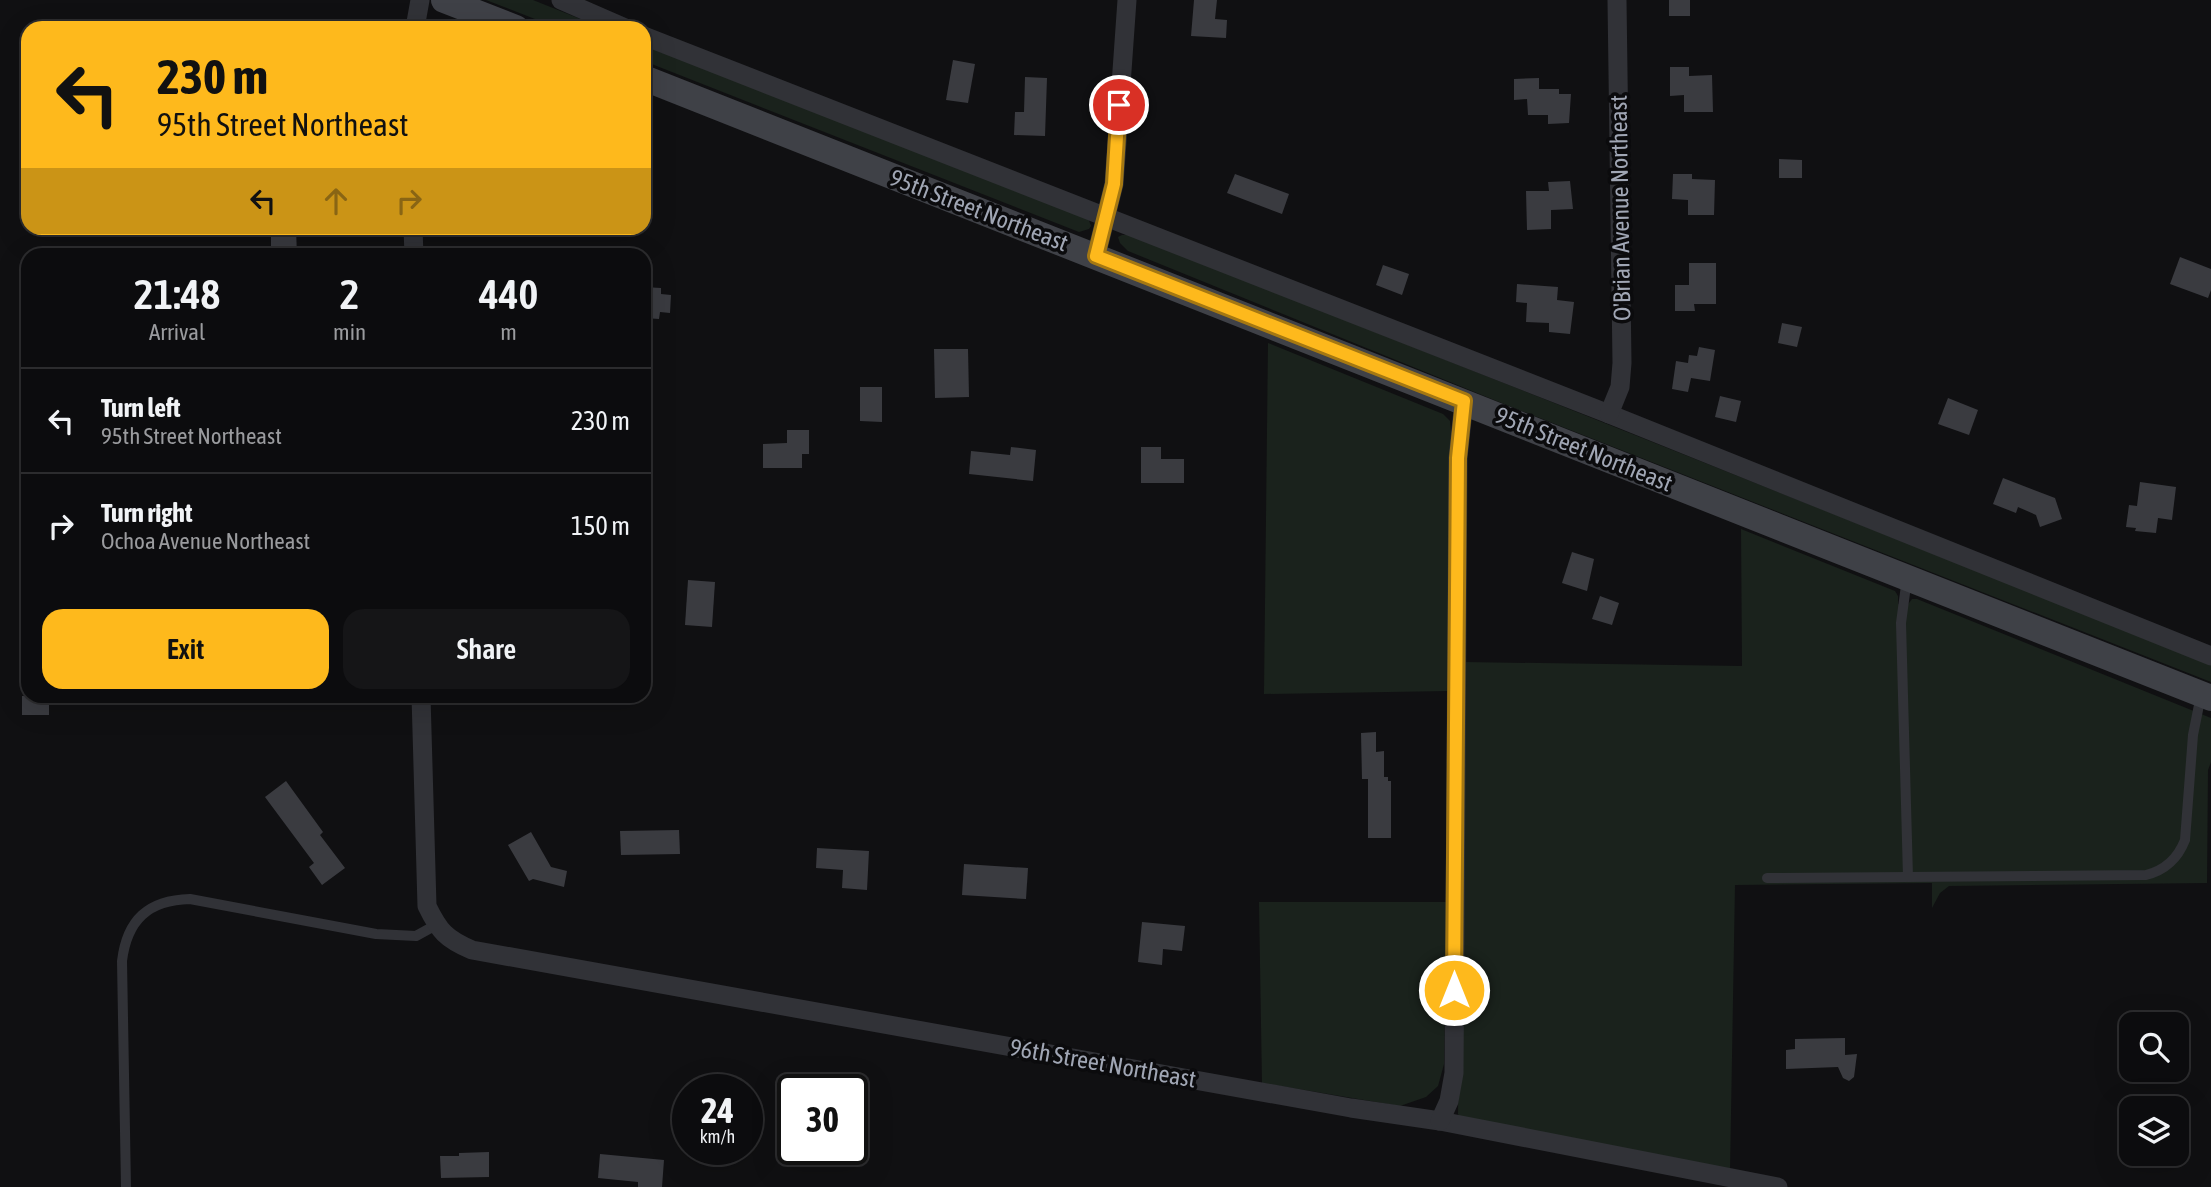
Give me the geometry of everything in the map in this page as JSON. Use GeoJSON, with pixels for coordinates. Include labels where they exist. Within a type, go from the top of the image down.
{"type":"FeatureCollection","features":[{"type":"Feature","properties":{"kind":"main road"},"geometry":{"type":"LineString","coordinates":[[444,0],[498,21]]}},
{"type":"Feature","properties":{"kind":"main road","name":"95th Street Northeast"},"geometry":{"type":"LineString","coordinates":[[651,81],[2206,696]]}},
{"type":"Feature","properties":{"kind":"street"},"geometry":{"type":"LineString","coordinates":[[416,21],[420,0]]}},
{"type":"Feature","properties":{"kind":"street"},"geometry":{"type":"LineString","coordinates":[[561,0],[609,21]]}},
{"type":"Feature","properties":{"kind":"street"},"geometry":{"type":"LineString","coordinates":[[1096,256],[1114,184],[1127,0]]}},
{"type":"Feature","properties":{"kind":"street","name":"O'Brian Avenue Northeast"},"geometry":{"type":"LineString","coordinates":[[1609,414],[1620,387],[1622,363],[1617,0]]}},
{"type":"Feature","properties":{"kind":"street"},"geometry":{"type":"LineString","coordinates":[[651,39],[1609,414],[2211,656]]}},
{"type":"Feature","properties":{"kind":"street"},"geometry":{"type":"LineString","coordinates":[[1440,1121],[1449,1101],[1454,1073],[1458,458],[1464,401]]}},
{"type":"Feature","properties":{"kind":"street"},"geometry":{"type":"LineString","coordinates":[[421,703],[428,906],[436,925]]}},
{"type":"Feature","properties":{"kind":"street","name":"96th Street Northeast"},"geometry":{"type":"LineString","coordinates":[[436,925],[455,943],[472,950],[1324,1103],[1440,1121],[1778,1187]]}},
{"type":"Feature","properties":{"kind":"lane"},"geometry":{"type":"LineString","coordinates":[[1907,578],[1902,623],[1908,877]]}},
{"type":"Feature","properties":{"kind":"lane"},"geometry":{"type":"LineString","coordinates":[[1767,878],[2146,875],[2169,865],[2180,853],[2185,840],[2193,735],[2206,696]]}},
{"type":"Feature","properties":{"kind":"lane"},"geometry":{"type":"LineString","coordinates":[[125,1187],[122,961],[124,946],[141,916],[156,904],[190,899],[376,934],[416,936],[436,925]]}},
{"type":"Feature","properties":{"kind":"shaded area"},"geometry":{"type":"Polygon","coordinates":[[[486,0],[533,0],[586,21],[540,21],[486,0]]]}},
{"type":"Feature","properties":{"kind":"shaded area"},"geometry":{"type":"Polygon","coordinates":[[[651,47],[1088,218],[1091,226],[1079,232],[651,64],[651,47]]]}},
{"type":"Feature","properties":{"kind":"shaded area"},"geometry":{"type":"Polygon","coordinates":[[[1129,235],[1179,254],[2211,664],[2211,682],[1504,404],[1128,251],[1120,243],[1118,237],[1129,235]]]}},
{"type":"Feature","properties":{"kind":"shaded area"},"geometry":{"type":"Polygon","coordinates":[[[1268,343],[1443,414],[1450,421],[1448,691],[1264,694],[1268,343]]]}},
{"type":"Feature","properties":{"kind":"shaded area"},"geometry":{"type":"Polygon","coordinates":[[[1741,529],[1895,591],[1898,604],[1906,607],[1912,599],[1917,599],[2211,718],[2207,883],[1949,886],[1940,893],[1932,908],[1932,883],[1735,885],[1730,1172],[1460,1119],[1464,662],[1742,666],[1741,529]]]}},
{"type":"Feature","properties":{"kind":"shaded area"},"geometry":{"type":"Polygon","coordinates":[[[1259,902],[1447,902],[1444,1064],[1438,1086],[1426,1097],[1400,1106],[1262,1083],[1259,902]]]}},
{"type":"Feature","properties":{"kind":"building"},"geometry":{"type":"Polygon","coordinates":[[[1194,0],[1217,0],[1215,19],[1227,20],[1226,38],[1191,36],[1194,0]]]}},
{"type":"Feature","properties":{"kind":"building"},"geometry":{"type":"Polygon","coordinates":[[[1669,0],[1690,0],[1690,16],[1669,16],[1669,0]]]}},
{"type":"Feature","properties":{"kind":"building"},"geometry":{"type":"Polygon","coordinates":[[[953,60],[975,64],[968,103],[946,100],[953,60]]]}},
{"type":"Feature","properties":{"kind":"building"},"geometry":{"type":"Polygon","coordinates":[[[1670,67],[1689,67],[1689,76],[1712,75],[1713,112],[1684,112],[1684,95],[1670,96],[1670,67]]]}},
{"type":"Feature","properties":{"kind":"building"},"geometry":{"type":"Polygon","coordinates":[[[1025,77],[1047,78],[1045,136],[1014,135],[1015,112],[1024,112],[1025,77]]]}},
{"type":"Feature","properties":{"kind":"building"},"geometry":{"type":"Polygon","coordinates":[[[1539,78],[1539,89],[1559,89],[1559,94],[1571,94],[1569,123],[1548,124],[1548,115],[1528,115],[1527,99],[1514,100],[1514,79],[1539,78]]]}},
{"type":"Feature","properties":{"kind":"building"},"geometry":{"type":"Polygon","coordinates":[[[1779,159],[1802,160],[1802,178],[1779,178],[1779,159]]]}},
{"type":"Feature","properties":{"kind":"building"},"geometry":{"type":"Polygon","coordinates":[[[1235,174],[1289,194],[1282,214],[1227,193],[1235,174]]]}},
{"type":"Feature","properties":{"kind":"building"},"geometry":{"type":"Polygon","coordinates":[[[1673,174],[1692,174],[1692,179],[1715,180],[1714,215],[1688,215],[1688,200],[1672,199],[1673,174]]]}},
{"type":"Feature","properties":{"kind":"building"},"geometry":{"type":"Polygon","coordinates":[[[1570,181],[1573,209],[1551,210],[1551,229],[1527,230],[1526,191],[1549,191],[1548,182],[1570,181]]]}},
{"type":"Feature","properties":{"kind":"building"},"geometry":{"type":"Polygon","coordinates":[[[271,235],[296,235],[297,248],[271,248],[271,235]]]}},
{"type":"Feature","properties":{"kind":"building"},"geometry":{"type":"Polygon","coordinates":[[[2180,257],[2211,269],[2211,290],[2208,298],[2170,284],[2180,257]]]}},
{"type":"Feature","properties":{"kind":"building"},"geometry":{"type":"Polygon","coordinates":[[[1689,263],[1716,263],[1716,304],[1694,304],[1695,311],[1675,311],[1675,285],[1689,285],[1689,263]]]}},
{"type":"Feature","properties":{"kind":"building"},"geometry":{"type":"Polygon","coordinates":[[[1383,265],[1409,274],[1402,295],[1376,285],[1383,265]]]}},
{"type":"Feature","properties":{"kind":"building"},"geometry":{"type":"Polygon","coordinates":[[[1517,284],[1558,287],[1557,300],[1574,302],[1570,334],[1549,332],[1549,323],[1526,322],[1527,303],[1516,302],[1517,284]]]}},
{"type":"Feature","properties":{"kind":"building"},"geometry":{"type":"Polygon","coordinates":[[[651,287],[661,288],[661,294],[671,295],[670,313],[660,312],[659,319],[651,318],[651,287]]]}},
{"type":"Feature","properties":{"kind":"building"},"geometry":{"type":"Polygon","coordinates":[[[1782,323],[1802,327],[1797,347],[1778,343],[1782,323]]]}},
{"type":"Feature","properties":{"kind":"building"},"geometry":{"type":"Polygon","coordinates":[[[1699,347],[1715,350],[1710,381],[1691,378],[1688,392],[1672,389],[1676,361],[1688,363],[1689,355],[1697,356],[1699,347]]]}},
{"type":"Feature","properties":{"kind":"building"},"geometry":{"type":"Polygon","coordinates":[[[934,349],[968,349],[969,397],[935,398],[934,349]]]}},
{"type":"Feature","properties":{"kind":"building"},"geometry":{"type":"Polygon","coordinates":[[[860,387],[882,387],[882,422],[860,421],[860,387]]]}},
{"type":"Feature","properties":{"kind":"building"},"geometry":{"type":"Polygon","coordinates":[[[1720,396],[1741,401],[1736,422],[1715,417],[1720,396]]]}},
{"type":"Feature","properties":{"kind":"building"},"geometry":{"type":"Polygon","coordinates":[[[1948,398],[1978,410],[1969,435],[1938,424],[1948,398]]]}},
{"type":"Feature","properties":{"kind":"building"},"geometry":{"type":"Polygon","coordinates":[[[787,430],[809,430],[809,454],[802,454],[802,468],[763,468],[763,444],[787,443],[787,430]]]}},
{"type":"Feature","properties":{"kind":"building"},"geometry":{"type":"Polygon","coordinates":[[[1011,447],[1036,450],[1033,481],[969,474],[971,451],[1010,455],[1011,447]]]}},
{"type":"Feature","properties":{"kind":"building"},"geometry":{"type":"Polygon","coordinates":[[[1141,447],[1161,447],[1161,459],[1184,459],[1184,483],[1141,483],[1141,447]]]}},
{"type":"Feature","properties":{"kind":"building"},"geometry":{"type":"Polygon","coordinates":[[[2003,478],[2055,498],[2062,519],[2040,527],[2036,515],[2018,507],[2016,513],[1993,504],[2003,478]]]}},
{"type":"Feature","properties":{"kind":"building"},"geometry":{"type":"Polygon","coordinates":[[[2140,482],[2176,487],[2172,520],[2158,518],[2156,533],[2135,531],[2136,528],[2126,527],[2129,505],[2137,506],[2140,482]]]}},
{"type":"Feature","properties":{"kind":"building"},"geometry":{"type":"Polygon","coordinates":[[[1572,552],[1594,559],[1587,591],[1562,583],[1572,552]]]}},
{"type":"Feature","properties":{"kind":"building"},"geometry":{"type":"Polygon","coordinates":[[[688,580],[715,582],[712,627],[685,625],[688,580]]]}},
{"type":"Feature","properties":{"kind":"building"},"geometry":{"type":"Polygon","coordinates":[[[1600,596],[1619,603],[1612,625],[1592,619],[1600,596]]]}},
{"type":"Feature","properties":{"kind":"building"},"geometry":{"type":"Polygon","coordinates":[[[22,703],[49,703],[49,715],[22,715],[22,703]]]}},
{"type":"Feature","properties":{"kind":"building"},"geometry":{"type":"Polygon","coordinates":[[[1376,732],[1376,752],[1384,751],[1384,777],[1391,781],[1391,838],[1368,838],[1368,779],[1362,779],[1361,733],[1376,732]]]}},
{"type":"Feature","properties":{"kind":"building"},"geometry":{"type":"Polygon","coordinates":[[[286,781],[323,832],[320,835],[345,868],[322,885],[309,867],[314,863],[265,797],[286,781]]]}},
{"type":"Feature","properties":{"kind":"building"},"geometry":{"type":"Polygon","coordinates":[[[679,830],[680,854],[621,855],[620,831],[679,830]]]}},
{"type":"Feature","properties":{"kind":"building"},"geometry":{"type":"Polygon","coordinates":[[[531,832],[551,867],[567,871],[564,887],[533,879],[529,881],[508,845],[531,832]]]}},
{"type":"Feature","properties":{"kind":"building"},"geometry":{"type":"Polygon","coordinates":[[[817,848],[869,851],[867,890],[842,888],[843,870],[816,868],[817,848]]]}},
{"type":"Feature","properties":{"kind":"building"},"geometry":{"type":"Polygon","coordinates":[[[964,864],[1028,868],[1026,899],[962,895],[964,864]]]}},
{"type":"Feature","properties":{"kind":"building"},"geometry":{"type":"Polygon","coordinates":[[[1142,922],[1185,926],[1182,951],[1163,949],[1162,965],[1138,962],[1142,922]]]}},
{"type":"Feature","properties":{"kind":"building"},"geometry":{"type":"Polygon","coordinates":[[[1845,1038],[1845,1055],[1857,1054],[1854,1077],[1849,1081],[1843,1078],[1838,1067],[1786,1069],[1786,1050],[1795,1049],[1795,1039],[1845,1038]]]}},
{"type":"Feature","properties":{"kind":"building"},"geometry":{"type":"Polygon","coordinates":[[[489,1152],[489,1177],[441,1178],[440,1156],[489,1152]]]}},
{"type":"Feature","properties":{"kind":"building"},"geometry":{"type":"Polygon","coordinates":[[[600,1154],[664,1160],[662,1187],[638,1187],[638,1182],[598,1178],[600,1154]]]}},
{"type":"Feature","properties":{"kind":"route"},"geometry":{"type":"LineString","coordinates":[[1119,105],[1114,184],[1096,256],[1464,401],[1458,458],[1454,990]]}}]}
